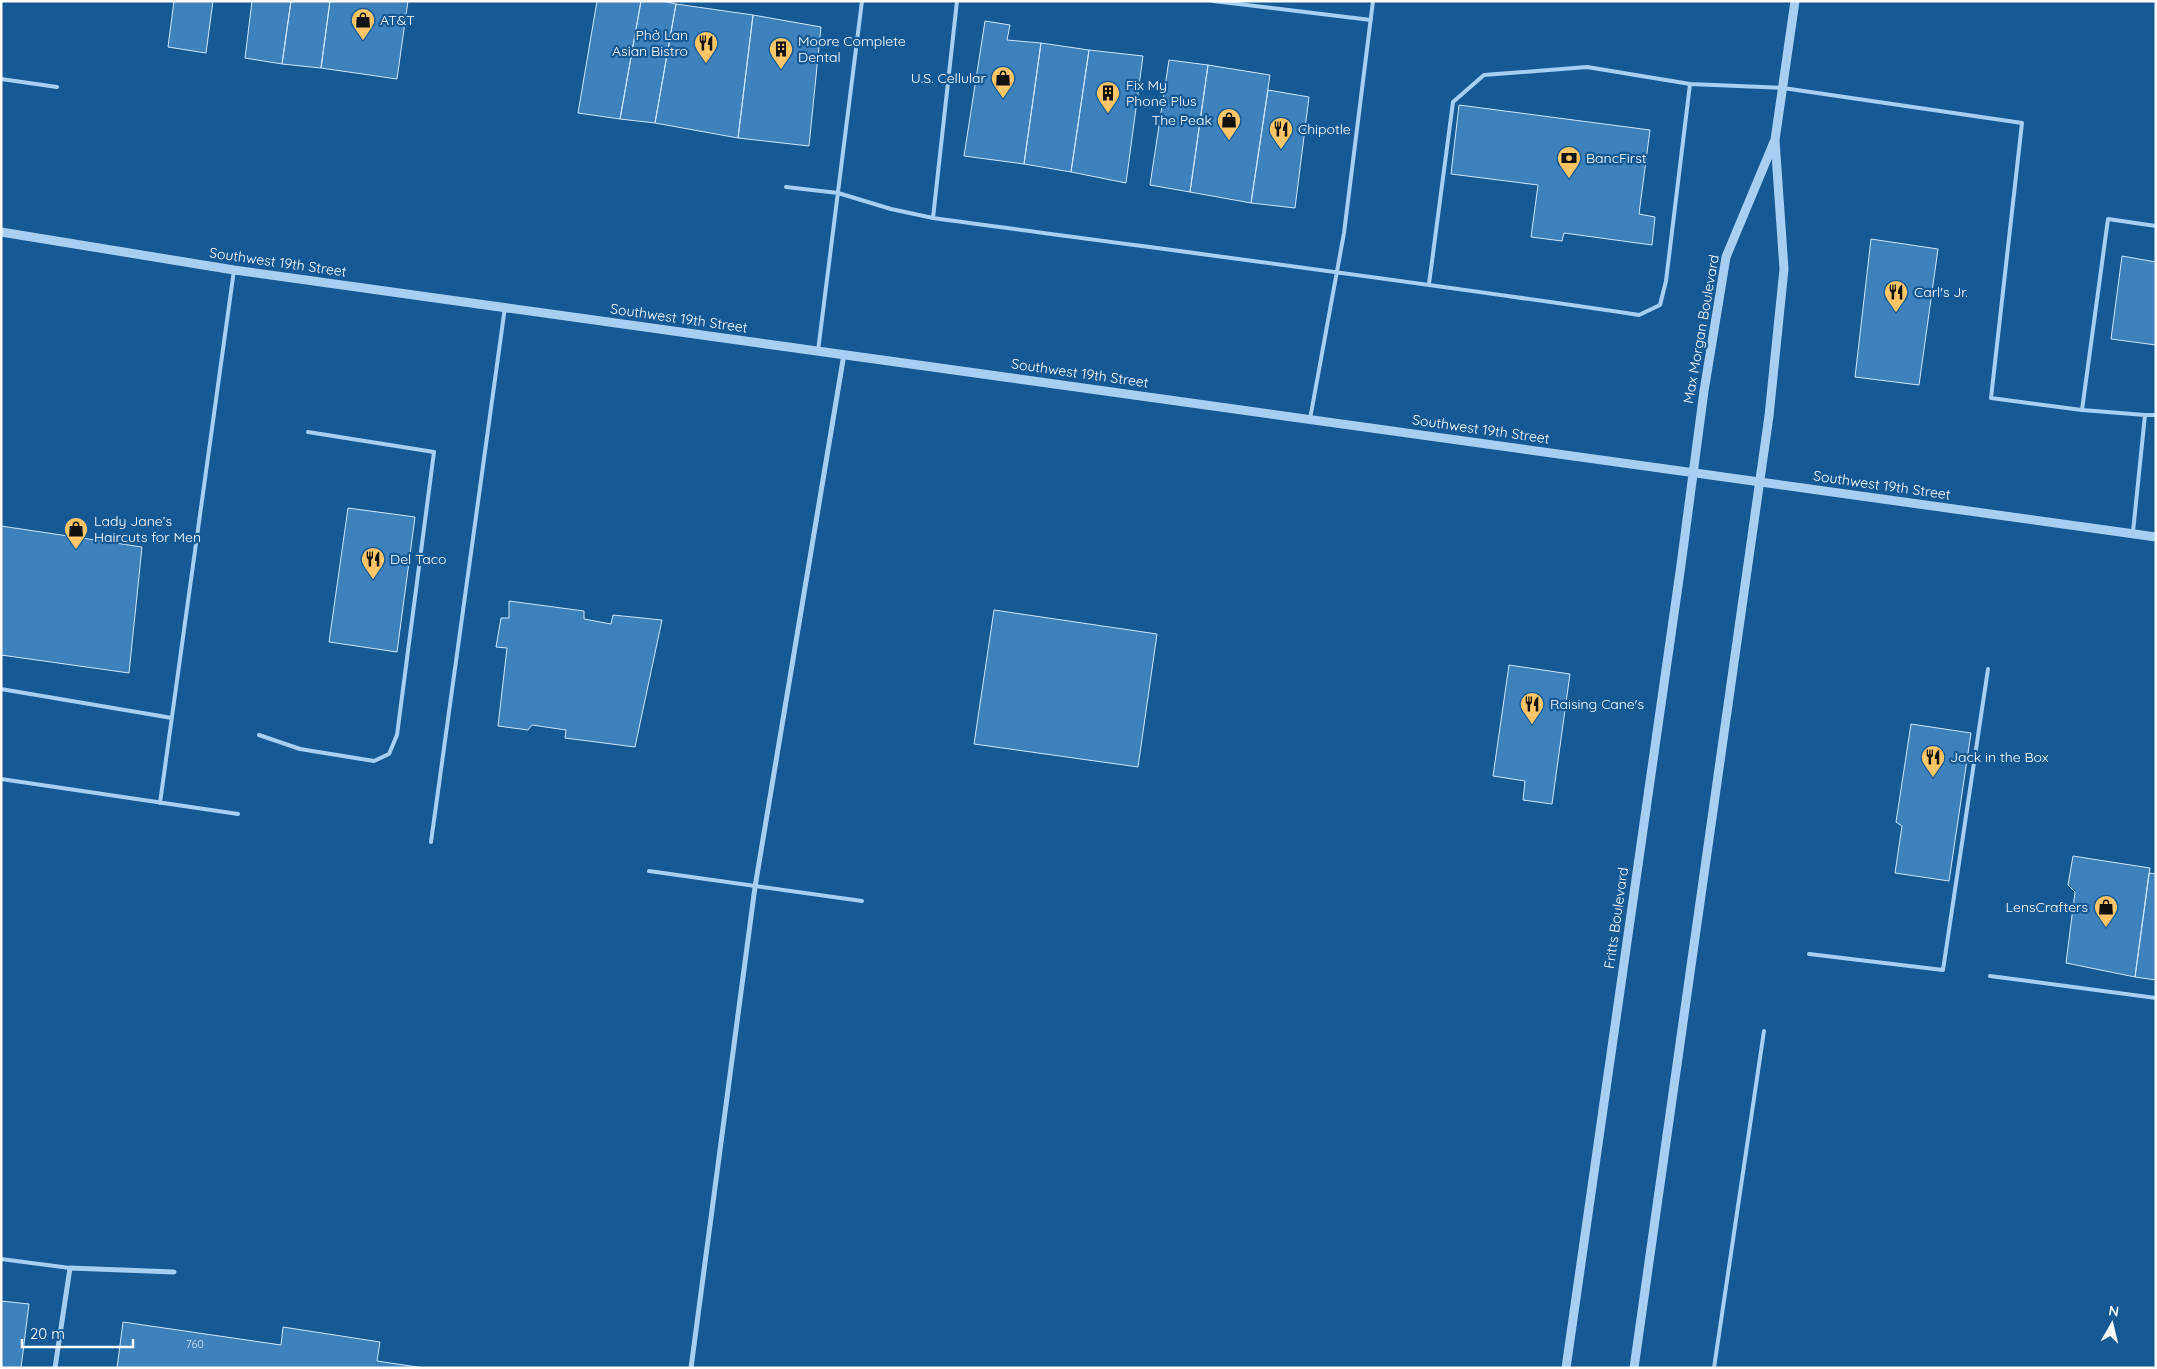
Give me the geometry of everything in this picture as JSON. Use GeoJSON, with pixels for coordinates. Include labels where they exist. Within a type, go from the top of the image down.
{"type":"FeatureCollection","features":[{"type":"Feature","properties":{"kind":"street","name":"Max Morgan Boulevard"},"geometry":{"type":"LineString","coordinates":[[1760,482],[1784,269],[1775,140],[1795,1]]}},
{"type":"Feature","properties":{"kind":"street","name":"Max Morgan Boulevard"},"geometry":{"type":"LineString","coordinates":[[1694,472],[1726,257],[1775,140]]}},
{"type":"Feature","properties":{"kind":"street","name":"Southwest 19th Street"},"geometry":{"type":"LineString","coordinates":[[1,232],[234,270],[1694,472],[2156,538]]}},
{"type":"Feature","properties":{"kind":"street"},"geometry":{"type":"LineString","coordinates":[[691,1368],[754,887],[844,354]]}},
{"type":"Feature","properties":{"kind":"street","name":"Fritts Boulevard"},"geometry":{"type":"LineString","coordinates":[[1566,1368],[1694,472]]}},
{"type":"Feature","properties":{"kind":"street"},"geometry":{"type":"LineString","coordinates":[[1634,1368],[1760,482]]}},
{"type":"Feature","properties":{"kind":"street"},"geometry":{"type":"LineString","coordinates":[[55,1368],[70,1268],[174,1272]]}},
{"type":"Feature","properties":{"kind":"lane"},"geometry":{"type":"LineString","coordinates":[[818,351],[862,1]]}},
{"type":"Feature","properties":{"kind":"lane"},"geometry":{"type":"LineString","coordinates":[[933,218],[957,1]]}},
{"type":"Feature","properties":{"kind":"lane"},"geometry":{"type":"LineString","coordinates":[[1213,1],[1371,20]]}},
{"type":"Feature","properties":{"kind":"lane"},"geometry":{"type":"LineString","coordinates":[[1310,419],[1344,233],[1373,1]]}},
{"type":"Feature","properties":{"kind":"lane"},"geometry":{"type":"LineString","coordinates":[[1429,284],[1453,102],[1484,75],[1587,67],[1690,84],[1783,88],[2022,123],[1991,398],[2082,410],[2156,415]]}},
{"type":"Feature","properties":{"kind":"lane"},"geometry":{"type":"LineString","coordinates":[[1,79],[57,87]]}},
{"type":"Feature","properties":{"kind":"lane"},"geometry":{"type":"LineString","coordinates":[[786,187],[838,193],[891,209],[933,218],[1429,284],[1639,315],[1660,305],[1666,281],[1690,84]]}},
{"type":"Feature","properties":{"kind":"lane"},"geometry":{"type":"LineString","coordinates":[[2082,410],[2108,220],[2156,226]]}},
{"type":"Feature","properties":{"kind":"lane"},"geometry":{"type":"LineString","coordinates":[[160,803],[234,270]]}},
{"type":"Feature","properties":{"kind":"lane"},"geometry":{"type":"LineString","coordinates":[[431,842],[505,307]]}},
{"type":"Feature","properties":{"kind":"lane"},"geometry":{"type":"LineString","coordinates":[[2133,534],[2145,415]]}},
{"type":"Feature","properties":{"kind":"lane"},"geometry":{"type":"LineString","coordinates":[[259,735],[300,749],[374,761],[389,754],[398,735],[434,452],[308,432]]}},
{"type":"Feature","properties":{"kind":"lane"},"geometry":{"type":"LineString","coordinates":[[1809,954],[1943,970],[1988,669]]}},
{"type":"Feature","properties":{"kind":"lane"},"geometry":{"type":"LineString","coordinates":[[1,689],[172,718]]}},
{"type":"Feature","properties":{"kind":"lane"},"geometry":{"type":"LineString","coordinates":[[1,779],[238,814]]}},
{"type":"Feature","properties":{"kind":"lane"},"geometry":{"type":"LineString","coordinates":[[649,871],[862,901]]}},
{"type":"Feature","properties":{"kind":"lane"},"geometry":{"type":"LineString","coordinates":[[1990,976],[2156,998]]}},
{"type":"Feature","properties":{"kind":"lane"},"geometry":{"type":"LineString","coordinates":[[1714,1368],[1764,1030]]}},
{"type":"Feature","properties":{"kind":"lane"},"geometry":{"type":"LineString","coordinates":[[1,1259],[70,1268]]}},
{"type":"Feature","properties":{"kind":"building"},"geometry":{"type":"Polygon","coordinates":[[[174,1],[213,1],[206,53],[168,47],[174,1]]]}},
{"type":"Feature","properties":{"kind":"building"},"geometry":{"type":"Polygon","coordinates":[[[252,1],[291,1],[282,64],[245,58],[252,1]]]}},
{"type":"Feature","properties":{"kind":"building"},"geometry":{"type":"Polygon","coordinates":[[[291,1],[330,1],[321,68],[282,64],[291,1]]]}},
{"type":"Feature","properties":{"kind":"building","name":"AT&T"},"geometry":{"type":"Polygon","coordinates":[[[330,1],[408,1],[397,79],[321,68],[330,1]]]}},
{"type":"Feature","properties":{"kind":"building"},"geometry":{"type":"Polygon","coordinates":[[[597,1],[641,1],[620,119],[578,113],[597,1]]]}},
{"type":"Feature","properties":{"kind":"building"},"geometry":{"type":"Polygon","coordinates":[[[641,1],[663,1],[676,4],[655,123],[620,119],[641,1]]]}},
{"type":"Feature","properties":{"kind":"building","name":"Phở Lan Asian Bistro"},"geometry":{"type":"Polygon","coordinates":[[[676,4],[753,15],[738,138],[655,123],[676,4]]]}},
{"type":"Feature","properties":{"kind":"building","name":"Moore Complete Dental"},"geometry":{"type":"Polygon","coordinates":[[[753,15],[821,27],[809,146],[738,138],[753,15]]]}},
{"type":"Feature","properties":{"kind":"building","name":"U.S. Cellular"},"geometry":{"type":"Polygon","coordinates":[[[985,21],[1010,25],[1007,40],[1041,43],[1024,164],[964,156],[985,21]]]}},
{"type":"Feature","properties":{"kind":"building"},"geometry":{"type":"Polygon","coordinates":[[[1041,43],[1089,50],[1071,172],[1024,164],[1041,43]]]}},
{"type":"Feature","properties":{"kind":"building","name":"Fix My Phone Plus"},"geometry":{"type":"Polygon","coordinates":[[[1089,50],[1143,56],[1126,183],[1071,172],[1089,50]]]}},
{"type":"Feature","properties":{"kind":"building"},"geometry":{"type":"Polygon","coordinates":[[[1169,60],[1208,65],[1190,192],[1150,185],[1169,60]]]}},
{"type":"Feature","properties":{"kind":"building","name":"The Peak"},"geometry":{"type":"Polygon","coordinates":[[[1208,65],[1270,75],[1251,203],[1190,192],[1208,65]]]}},
{"type":"Feature","properties":{"kind":"building","name":"Chipotle"},"geometry":{"type":"Polygon","coordinates":[[[1268,90],[1309,97],[1295,208],[1251,203],[1268,90]]]}},
{"type":"Feature","properties":{"kind":"building","name":"BancFirst"},"geometry":{"type":"Polygon","coordinates":[[[1459,105],[1650,130],[1639,214],[1655,217],[1652,245],[1564,233],[1562,241],[1531,237],[1538,185],[1451,174],[1459,105]]]}},
{"type":"Feature","properties":{"kind":"building","name":"Carl's Jr."},"geometry":{"type":"Polygon","coordinates":[[[1871,239],[1938,249],[1919,385],[1855,377],[1871,239]]]}},
{"type":"Feature","properties":{"kind":"building"},"geometry":{"type":"Polygon","coordinates":[[[2122,256],[2156,262],[2156,345],[2111,339],[2122,256]]]}},
{"type":"Feature","properties":{"kind":"building","name":"Del Taco"},"geometry":{"type":"Polygon","coordinates":[[[348,508],[415,517],[397,652],[329,642],[348,508]]]}},
{"type":"Feature","properties":{"kind":"building"},"geometry":{"type":"Polygon","coordinates":[[[1,526],[142,547],[129,673],[1,655],[1,526]]]}},
{"type":"Feature","properties":{"kind":"building"},"geometry":{"type":"Polygon","coordinates":[[[509,601],[584,611],[584,619],[611,624],[613,615],[662,620],[635,747],[565,738],[566,730],[532,725],[528,730],[498,726],[507,648],[496,647],[501,618],[509,618],[509,601]]]}},
{"type":"Feature","properties":{"kind":"building"},"geometry":{"type":"Polygon","coordinates":[[[994,610],[1157,634],[1138,767],[974,744],[994,610]]]}},
{"type":"Feature","properties":{"kind":"building","name":"Raising Cane's"},"geometry":{"type":"Polygon","coordinates":[[[1509,665],[1570,674],[1552,804],[1523,800],[1525,781],[1493,776],[1509,665]]]}},
{"type":"Feature","properties":{"kind":"building","name":"Jack in the Box"},"geometry":{"type":"Polygon","coordinates":[[[1911,724],[1971,733],[1949,881],[1895,873],[1902,826],[1896,822],[1911,724]]]}},
{"type":"Feature","properties":{"kind":"building","name":"LensCrafters"},"geometry":{"type":"Polygon","coordinates":[[[2073,856],[2150,868],[2135,977],[2066,963],[2075,892],[2068,885],[2073,856]]]}},
{"type":"Feature","properties":{"kind":"building"},"geometry":{"type":"Polygon","coordinates":[[[2149,873],[2156,874],[2156,980],[2135,977],[2149,873]]]}},
{"type":"Feature","properties":{"kind":"building"},"geometry":{"type":"Polygon","coordinates":[[[1,1301],[29,1304],[21,1368],[1,1368],[1,1301]]]}},
{"type":"Feature","properties":{"kind":"building"},"geometry":{"type":"Polygon","coordinates":[[[123,1322],[281,1345],[283,1327],[380,1342],[377,1361],[424,1368],[117,1368],[123,1322]]]}},
{"type":"Feature","properties":{"kind":"place","name":"AT&T"},"geometry":{"type":"Point","coordinates":[363,41]}},
{"type":"Feature","properties":{"kind":"place","name":"Phở Lan Asian Bistro"},"geometry":{"type":"Point","coordinates":[706,64]}},
{"type":"Feature","properties":{"kind":"place","name":"Moore Complete Dental"},"geometry":{"type":"Point","coordinates":[781,70]}},
{"type":"Feature","properties":{"kind":"place","name":"U.S. Cellular"},"geometry":{"type":"Point","coordinates":[1003,99]}},
{"type":"Feature","properties":{"kind":"place","name":"Fix My Phone Plus"},"geometry":{"type":"Point","coordinates":[1108,114]}},
{"type":"Feature","properties":{"kind":"place","name":"The Peak"},"geometry":{"type":"Point","coordinates":[1229,141]}},
{"type":"Feature","properties":{"kind":"place","name":"Chipotle"},"geometry":{"type":"Point","coordinates":[1281,150]}},
{"type":"Feature","properties":{"kind":"place","name":"BancFirst"},"geometry":{"type":"Point","coordinates":[1569,179]}},
{"type":"Feature","properties":{"kind":"place","name":"Carl's Jr."},"geometry":{"type":"Point","coordinates":[1896,313]}},
{"type":"Feature","properties":{"kind":"place","name":"Lady Jane’s Haircuts for Men"},"geometry":{"type":"Point","coordinates":[76,550]}},
{"type":"Feature","properties":{"kind":"place","name":"Del Taco"},"geometry":{"type":"Point","coordinates":[373,580]}},
{"type":"Feature","properties":{"kind":"place","name":"Raising Cane's"},"geometry":{"type":"Point","coordinates":[1532,725]}},
{"type":"Feature","properties":{"kind":"place","name":"Jack in the Box"},"geometry":{"type":"Point","coordinates":[1933,778]}},
{"type":"Feature","properties":{"kind":"place","name":"LensCrafters"},"geometry":{"type":"Point","coordinates":[2106,928]}}]}
